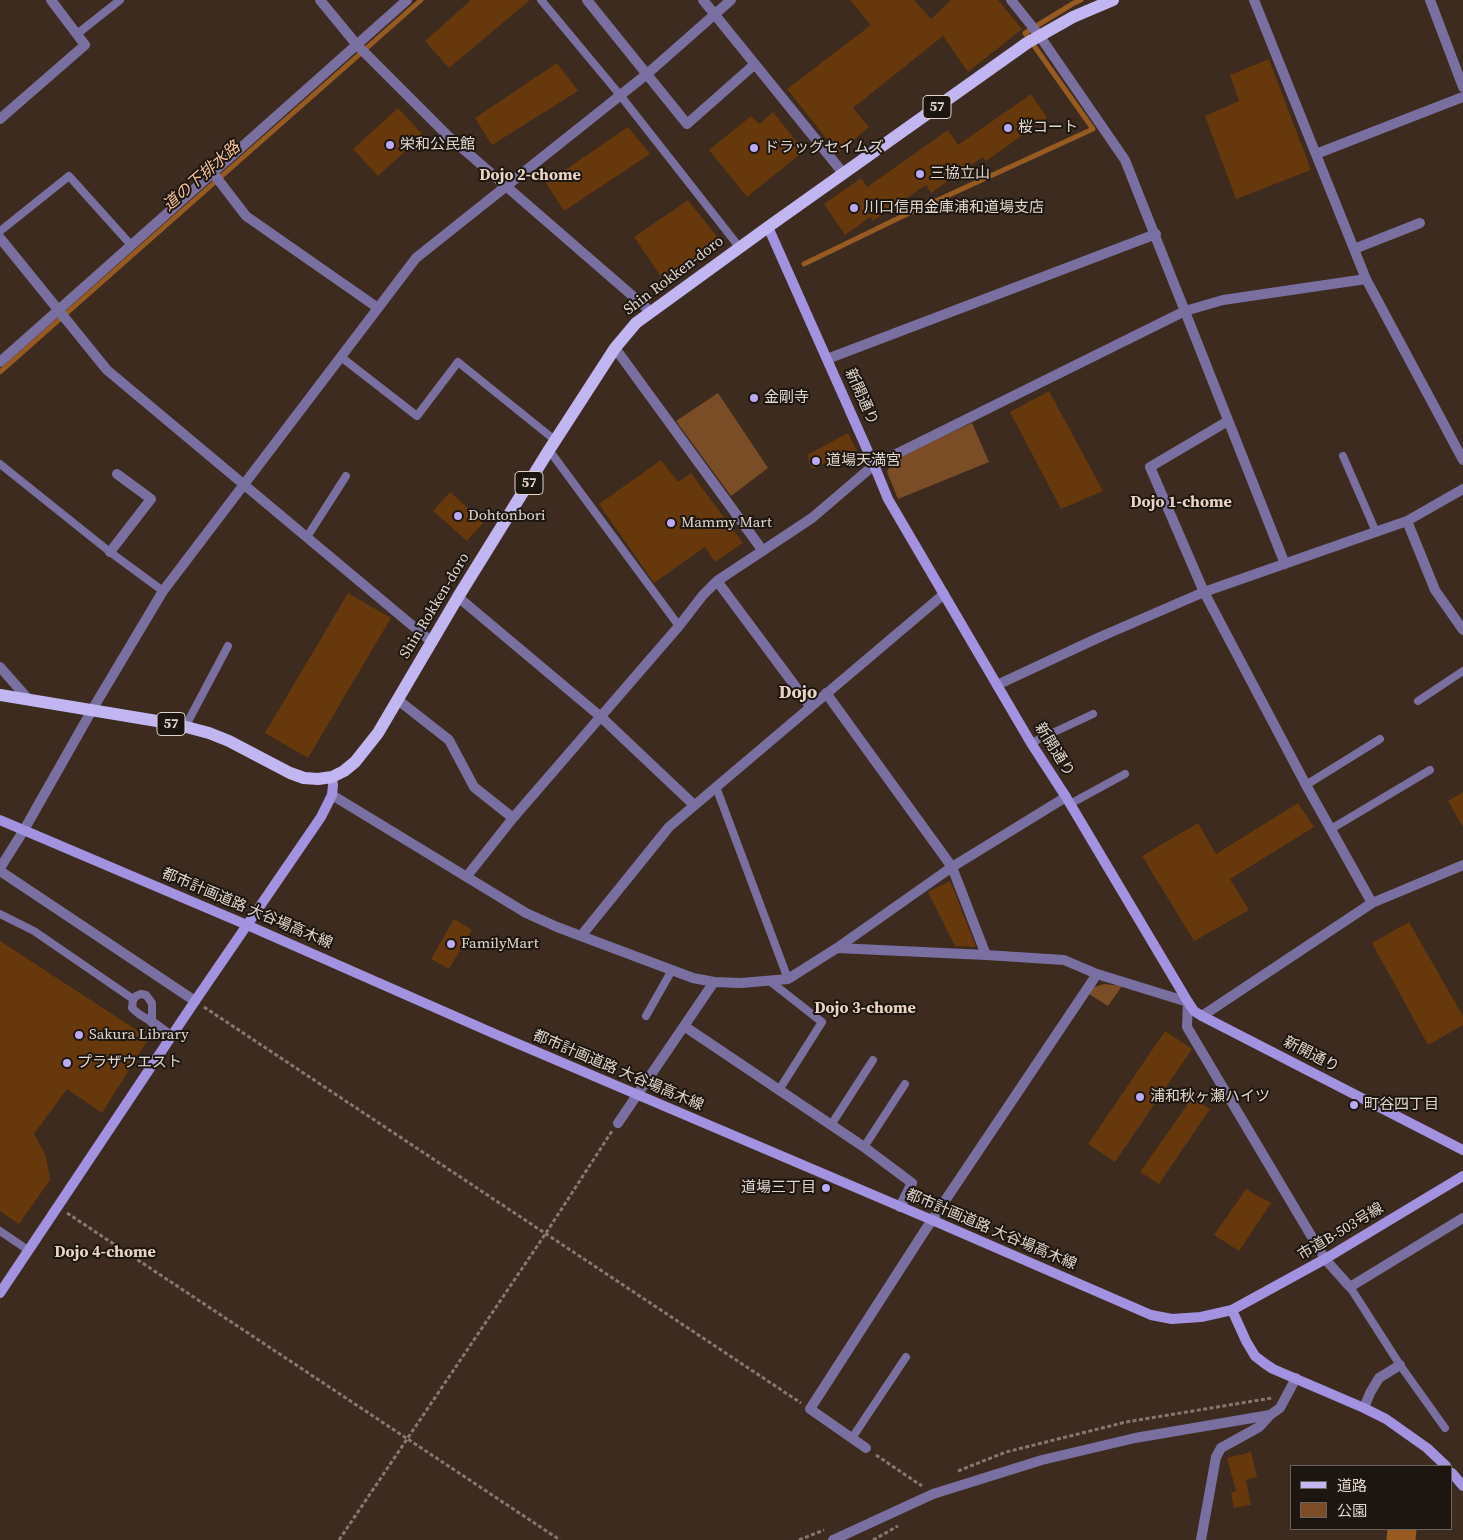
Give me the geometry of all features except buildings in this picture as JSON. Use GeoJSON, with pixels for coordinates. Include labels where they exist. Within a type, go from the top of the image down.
{"type":"FeatureCollection","features":[{"type":"Feature","properties":{"kind":"main road","name":"Shin Rokken-doro"},"geometry":{"type":"LineString","coordinates":[[332,777],[344,771],[355,762],[378,733],[552,445],[615,348],[636,323],[768,226],[1039,35],[1113,0]]}},
{"type":"Feature","properties":{"kind":"main road","name":"57"},"geometry":{"type":"LineString","coordinates":[[0,695],[185,727],[209,733],[229,741],[290,773],[304,778],[332,777]]}},
{"type":"Feature","properties":{"kind":"street"},"geometry":{"type":"LineString","coordinates":[[0,119],[85,45],[52,0]]}},
{"type":"Feature","properties":{"kind":"street"},"geometry":{"type":"LineString","coordinates":[[320,0],[357,45],[447,134],[650,311]]}},
{"type":"Feature","properties":{"kind":"street"},"geometry":{"type":"LineString","coordinates":[[0,362],[407,0]]}},
{"type":"Feature","properties":{"kind":"street"},"geometry":{"type":"LineString","coordinates":[[587,0],[687,124],[755,64]]}},
{"type":"Feature","properties":{"kind":"street"},"geometry":{"type":"LineString","coordinates":[[703,0],[843,173]]}},
{"type":"Feature","properties":{"kind":"street"},"geometry":{"type":"LineString","coordinates":[[194,1000],[0,870],[92,710],[163,592],[416,258],[646,74],[731,0]]}},
{"type":"Feature","properties":{"kind":"street"},"geometry":{"type":"LineString","coordinates":[[1011,0],[1039,35],[1125,160],[1156,234],[1285,564]]}},
{"type":"Feature","properties":{"kind":"street"},"geometry":{"type":"LineString","coordinates":[[1254,0],[1366,279],[1463,460]]}},
{"type":"Feature","properties":{"kind":"street"},"geometry":{"type":"LineString","coordinates":[[1430,0],[1463,87]]}},
{"type":"Feature","properties":{"kind":"street"},"geometry":{"type":"LineString","coordinates":[[1316,154],[1463,97]]}},
{"type":"Feature","properties":{"kind":"street"},"geometry":{"type":"LineString","coordinates":[[213,173],[246,216],[378,308]]}},
{"type":"Feature","properties":{"kind":"street"},"geometry":{"type":"LineString","coordinates":[[1354,249],[1420,223]]}},
{"type":"Feature","properties":{"kind":"street","name":"新開通り"},"geometry":{"type":"LineString","coordinates":[[768,226],[891,506],[1031,743],[1194,1011],[1463,1150]]}},
{"type":"Feature","properties":{"kind":"street"},"geometry":{"type":"LineString","coordinates":[[827,359],[1156,234]]}},
{"type":"Feature","properties":{"kind":"street"},"geometry":{"type":"LineString","coordinates":[[0,238],[107,370],[432,642]]}},
{"type":"Feature","properties":{"kind":"street"},"geometry":{"type":"LineString","coordinates":[[467,876],[514,818],[679,626],[703,595],[717,581],[812,518],[874,465],[1185,311],[1223,300],[1366,279]]}},
{"type":"Feature","properties":{"kind":"street"},"geometry":{"type":"LineString","coordinates":[[615,348],[763,552]]}},
{"type":"Feature","properties":{"kind":"street"},"geometry":{"type":"LineString","coordinates":[[1228,421],[1150,467],[1204,592],[1306,785],[1372,903]]}},
{"type":"Feature","properties":{"kind":"street"},"geometry":{"type":"LineString","coordinates":[[110,552],[151,499],[117,474]]}},
{"type":"Feature","properties":{"kind":"street"},"geometry":{"type":"LineString","coordinates":[[997,685],[1100,637],[1204,592],[1407,521],[1463,488]]}},
{"type":"Feature","properties":{"kind":"street"},"geometry":{"type":"LineString","coordinates":[[1407,521],[1435,590],[1463,630]]}},
{"type":"Feature","properties":{"kind":"street"},"geometry":{"type":"LineString","coordinates":[[717,581],[810,706]]}},
{"type":"Feature","properties":{"kind":"street"},"geometry":{"type":"LineString","coordinates":[[580,936],[669,827],[944,594]]}},
{"type":"Feature","properties":{"kind":"street"},"geometry":{"type":"LineString","coordinates":[[458,598],[601,717],[694,805]]}},
{"type":"Feature","properties":{"kind":"street"},"geometry":{"type":"LineString","coordinates":[[0,667],[29,700]]}},
{"type":"Feature","properties":{"kind":"street"},"geometry":{"type":"LineString","coordinates":[[826,693],[952,867],[986,955]]}},
{"type":"Feature","properties":{"kind":"street"},"geometry":{"type":"LineString","coordinates":[[398,700],[449,740],[474,787],[514,818]]}},
{"type":"Feature","properties":{"kind":"street"},"geometry":{"type":"LineString","coordinates":[[0,1293],[194,1000],[321,817],[332,795],[332,777]]}},
{"type":"Feature","properties":{"kind":"street"},"geometry":{"type":"LineString","coordinates":[[332,795],[526,913],[580,936],[693,978],[714,982],[740,983],[771,982],[788,979],[837,948],[952,867],[1068,801]]}},
{"type":"Feature","properties":{"kind":"street","name":"都市計画道路 大谷場高木線"},"geometry":{"type":"LineString","coordinates":[[0,820],[1151,1315],[1172,1319],[1201,1317],[1232,1310]]}},
{"type":"Feature","properties":{"kind":"street"},"geometry":{"type":"LineString","coordinates":[[1202,1016],[1372,903],[1462,869]]}},
{"type":"Feature","properties":{"kind":"street"},"geometry":{"type":"LineString","coordinates":[[837,948],[1064,960],[1097,974],[1188,1002],[1187,1027],[1325,1259],[1350,1287],[1463,1218]]}},
{"type":"Feature","properties":{"kind":"street"},"geometry":{"type":"LineString","coordinates":[[866,1448],[810,1409],[932,1220],[1097,974]]}},
{"type":"Feature","properties":{"kind":"street"},"geometry":{"type":"LineString","coordinates":[[618,1123],[714,982]]}},
{"type":"Feature","properties":{"kind":"street"},"geometry":{"type":"LineString","coordinates":[[152,1022],[171,1036]]}},
{"type":"Feature","properties":{"kind":"street"},"geometry":{"type":"LineString","coordinates":[[684,1026],[864,1147],[912,1183],[900,1207]]}},
{"type":"Feature","properties":{"kind":"street","name":"市道B-503号線"},"geometry":{"type":"LineString","coordinates":[[1232,1310],[1325,1259],[1463,1176]]}},
{"type":"Feature","properties":{"kind":"street"},"geometry":{"type":"LineString","coordinates":[[1232,1310],[1255,1356],[1273,1369],[1386,1419],[1413,1437],[1445,1465]]}},
{"type":"Feature","properties":{"kind":"street"},"geometry":{"type":"LineString","coordinates":[[1364,1408],[1370,1393],[1380,1378],[1400,1365]]}},
{"type":"Feature","properties":{"kind":"street"},"geometry":{"type":"LineString","coordinates":[[1202,1540],[1216,1457],[1222,1448],[1258,1427],[1280,1408],[1296,1378]]}},
{"type":"Feature","properties":{"kind":"street"},"geometry":{"type":"LineString","coordinates":[[833,1540],[933,1494],[1042,1460],[1135,1438],[1270,1415]]}},
{"type":"Feature","properties":{"kind":"street"},"geometry":{"type":"LineString","coordinates":[[1453,1474],[1463,1486]]}},
{"type":"Feature","properties":{"kind":"lane"},"geometry":{"type":"LineString","coordinates":[[76,34],[120,0]]}},
{"type":"Feature","properties":{"kind":"lane"},"geometry":{"type":"LineString","coordinates":[[541,0],[620,95],[740,248]]}},
{"type":"Feature","properties":{"kind":"lane"},"geometry":{"type":"LineString","coordinates":[[0,231],[69,176],[131,246]]}},
{"type":"Feature","properties":{"kind":"lane"},"geometry":{"type":"LineString","coordinates":[[341,358],[417,416],[458,362],[552,445],[679,626]]}},
{"type":"Feature","properties":{"kind":"lane"},"geometry":{"type":"LineString","coordinates":[[1343,456],[1376,532]]}},
{"type":"Feature","properties":{"kind":"lane"},"geometry":{"type":"LineString","coordinates":[[0,464],[163,592]]}},
{"type":"Feature","properties":{"kind":"lane"},"geometry":{"type":"LineString","coordinates":[[307,537],[346,476]]}},
{"type":"Feature","properties":{"kind":"lane"},"geometry":{"type":"LineString","coordinates":[[185,727],[228,646]]}},
{"type":"Feature","properties":{"kind":"lane"},"geometry":{"type":"LineString","coordinates":[[1418,701],[1463,671]]}},
{"type":"Feature","properties":{"kind":"lane"},"geometry":{"type":"LineString","coordinates":[[1031,743],[1093,714]]}},
{"type":"Feature","properties":{"kind":"lane"},"geometry":{"type":"LineString","coordinates":[[1306,785],[1380,739]]}},
{"type":"Feature","properties":{"kind":"lane"},"geometry":{"type":"LineString","coordinates":[[1331,829],[1430,770]]}},
{"type":"Feature","properties":{"kind":"lane"},"geometry":{"type":"LineString","coordinates":[[1068,801],[1125,774]]}},
{"type":"Feature","properties":{"kind":"lane"},"geometry":{"type":"LineString","coordinates":[[716,787],[788,979]]}},
{"type":"Feature","properties":{"kind":"lane"},"geometry":{"type":"LineString","coordinates":[[0,914],[34,931],[133,999]]}},
{"type":"Feature","properties":{"kind":"lane"},"geometry":{"type":"LineString","coordinates":[[646,1016],[672,970]]}},
{"type":"Feature","properties":{"kind":"lane"},"geometry":{"type":"LineString","coordinates":[[771,982],[822,1022],[779,1090]]}},
{"type":"Feature","properties":{"kind":"lane"},"geometry":{"type":"LineString","coordinates":[[141,994],[146,995],[150,999],[153,1007],[152,1022],[132,1008],[133,999],[141,994]]}},
{"type":"Feature","properties":{"kind":"lane"},"geometry":{"type":"LineString","coordinates":[[831,1125],[873,1060]]}},
{"type":"Feature","properties":{"kind":"lane"},"geometry":{"type":"LineString","coordinates":[[864,1147],[904,1084]]}},
{"type":"Feature","properties":{"kind":"lane"},"geometry":{"type":"LineString","coordinates":[[0,1231],[28,1250]]}},
{"type":"Feature","properties":{"kind":"lane"},"geometry":{"type":"LineString","coordinates":[[1350,1287],[1400,1365],[1446,1428]]}},
{"type":"Feature","properties":{"kind":"lane"},"geometry":{"type":"LineString","coordinates":[[852,1438],[906,1357]]}},
{"type":"Feature","properties":{"kind":"path"},"geometry":{"type":"LineString","coordinates":[[194,1000],[810,1409]]}},
{"type":"Feature","properties":{"kind":"path"},"geometry":{"type":"LineString","coordinates":[[339,1540],[618,1123]]}},
{"type":"Feature","properties":{"kind":"path"},"geometry":{"type":"LineString","coordinates":[[57,1207],[560,1540]]}},
{"type":"Feature","properties":{"kind":"path"},"geometry":{"type":"LineString","coordinates":[[866,1448],[933,1494]]}},
{"type":"Feature","properties":{"kind":"green space"},"geometry":{"type":"Polygon","coordinates":[[[718,393],[768,468],[731,496],[676,421],[718,393]]]}},
{"type":"Feature","properties":{"kind":"green space"},"geometry":{"type":"Polygon","coordinates":[[[972,423],[989,462],[898,499],[887,472],[892,460],[972,423]]]}},
{"type":"Feature","properties":{"kind":"green space"},"geometry":{"type":"Polygon","coordinates":[[[1104,984],[1122,986],[1108,1006],[1089,994],[1094,987],[1104,984]]]}},
{"type":"Feature","properties":{"kind":"waterway","name":"道の下排水路"},"geometry":{"type":"LineString","coordinates":[[0,372],[421,0]]}},
{"type":"Feature","properties":{"kind":"waterway"},"geometry":{"type":"LineString","coordinates":[[804,264],[903,216],[1093,129],[1025,33],[1081,0]]}},
{"type":"Feature","properties":{"kind":"waterway"},"geometry":{"type":"LineString","coordinates":[[1401,1540],[1402,1530]]}},
{"type":"Feature","properties":{"kind":"place","name":"桜コート"},"geometry":{"type":"Point","coordinates":[1008,128]}},
{"type":"Feature","properties":{"kind":"place","name":"栄和公民館"},"geometry":{"type":"Point","coordinates":[390,145]}},
{"type":"Feature","properties":{"kind":"place","name":"ドラッグセイムズ"},"geometry":{"type":"Point","coordinates":[754,148]}},
{"type":"Feature","properties":{"kind":"place","name":"三協立山"},"geometry":{"type":"Point","coordinates":[920,174]}},
{"type":"Feature","properties":{"kind":"place","name":"川口信用金庫浦和道場支店"},"geometry":{"type":"Point","coordinates":[854,208]}},
{"type":"Feature","properties":{"kind":"place","name":"金剛寺"},"geometry":{"type":"Point","coordinates":[754,398]}},
{"type":"Feature","properties":{"kind":"place","name":"道場天満宮"},"geometry":{"type":"Point","coordinates":[816,461]}},
{"type":"Feature","properties":{"kind":"place","name":"Dohtonbori"},"geometry":{"type":"Point","coordinates":[458,516]}},
{"type":"Feature","properties":{"kind":"place","name":"Mammy Mart"},"geometry":{"type":"Point","coordinates":[671,523]}},
{"type":"Feature","properties":{"kind":"place","name":"FamilyMart"},"geometry":{"type":"Point","coordinates":[451,944]}},
{"type":"Feature","properties":{"kind":"place","name":"Sakura Library"},"geometry":{"type":"Point","coordinates":[79,1035]}},
{"type":"Feature","properties":{"kind":"place","name":"プラザウエスト"},"geometry":{"type":"Point","coordinates":[67,1063]}},
{"type":"Feature","properties":{"kind":"place","name":"浦和秋ヶ瀬ハイツ"},"geometry":{"type":"Point","coordinates":[1140,1097]}},
{"type":"Feature","properties":{"kind":"place","name":"町谷四丁目"},"geometry":{"type":"Point","coordinates":[1354,1105]}},
{"type":"Feature","properties":{"kind":"place","name":"道場三丁目"},"geometry":{"type":"Point","coordinates":[826,1188]}},
{"type":"Feature","properties":{"kind":"district","name":"Dojo 2-chome"},"geometry":{"type":"Point","coordinates":[530,176]}},
{"type":"Feature","properties":{"kind":"district","name":"Dojo 1-chome"},"geometry":{"type":"Point","coordinates":[1181,503]}},
{"type":"Feature","properties":{"kind":"district","name":"Dojo"},"geometry":{"type":"Point","coordinates":[798,693]}},
{"type":"Feature","properties":{"kind":"district","name":"Dojo 3-chome"},"geometry":{"type":"Point","coordinates":[865,1009]}},
{"type":"Feature","properties":{"kind":"district","name":"Dojo 4-chome"},"geometry":{"type":"Point","coordinates":[105,1253]}}]}
